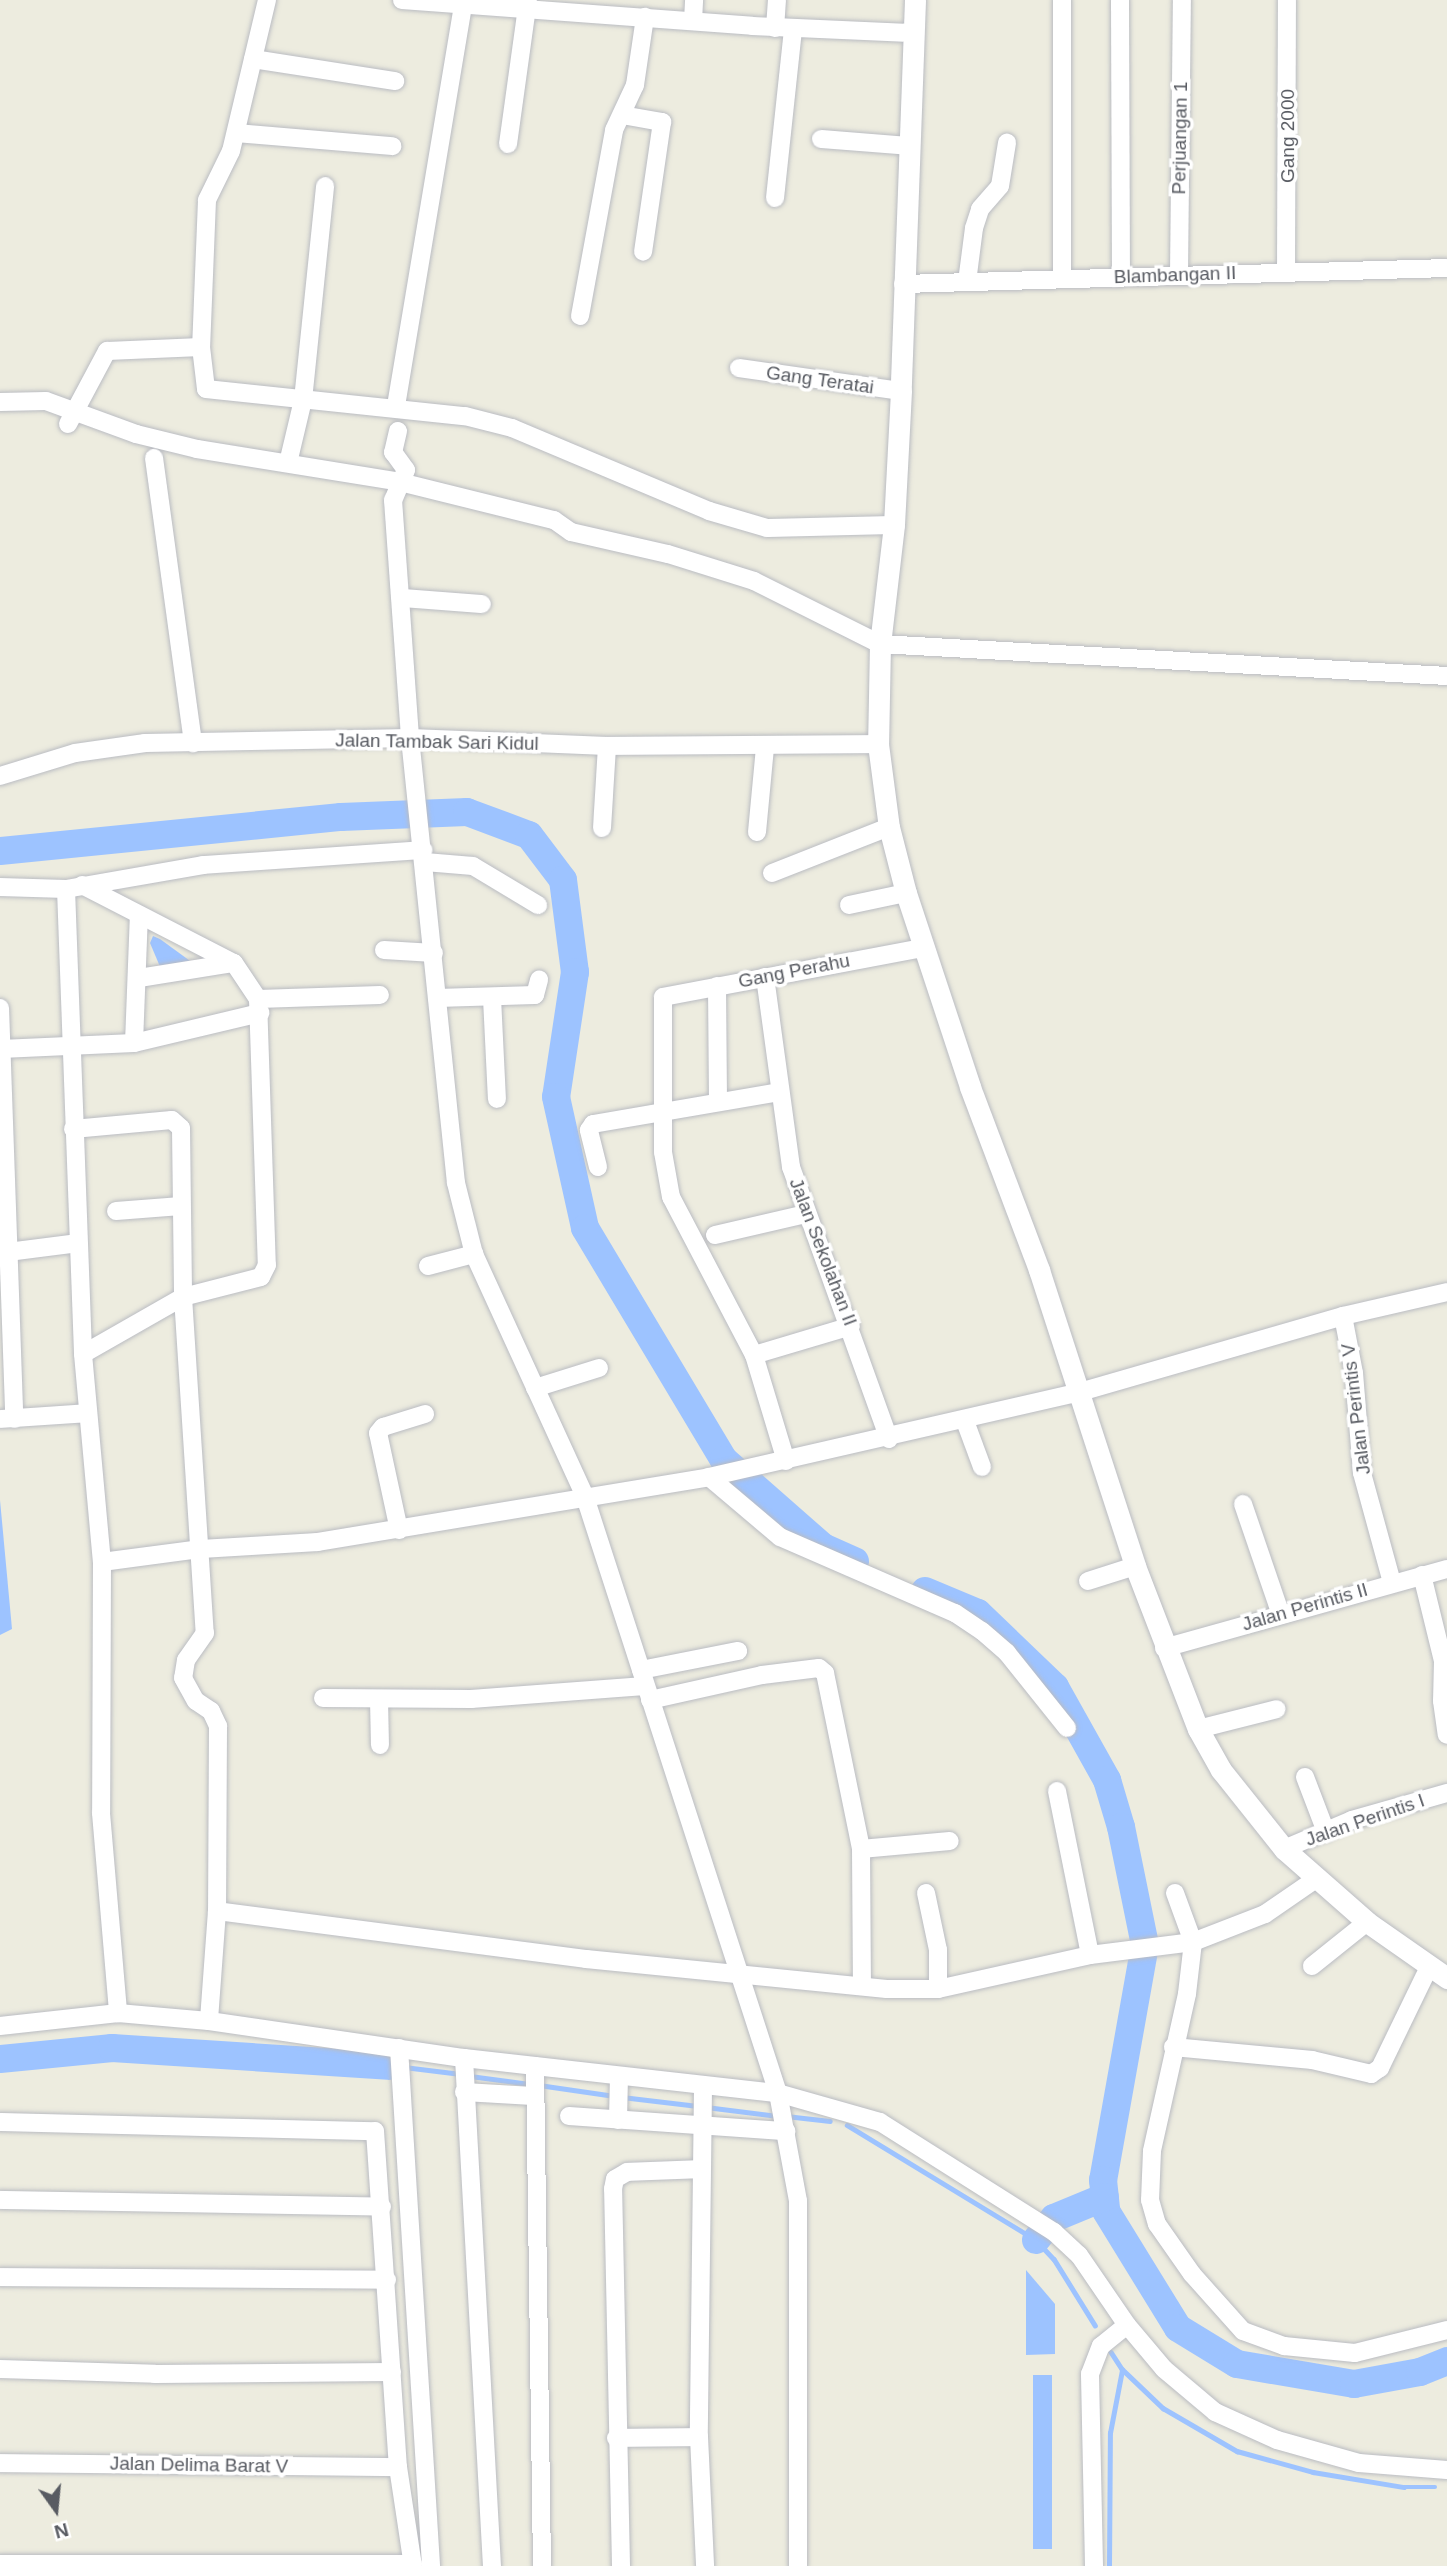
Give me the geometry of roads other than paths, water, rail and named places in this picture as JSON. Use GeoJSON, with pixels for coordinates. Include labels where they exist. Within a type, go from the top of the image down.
{"type":"FeatureCollection","features":[{"type":"Feature","properties":{"kind":"street"},"geometry":{"type":"LineString","coordinates":[[267,0],[236,133],[207,200],[201,347],[206,389],[396,407],[512,428],[751,524],[794,529],[894,525]]}},
{"type":"Feature","properties":{"kind":"street"},"geometry":{"type":"LineString","coordinates":[[402,0],[463,6],[609,8],[645,17],[693,22],[914,33]]}},
{"type":"Feature","properties":{"kind":"street"},"geometry":{"type":"LineString","coordinates":[[693,22],[694,0]]}},
{"type":"Feature","properties":{"kind":"street"},"geometry":{"type":"LineString","coordinates":[[775,198],[784,28],[777,0]]}},
{"type":"Feature","properties":{"kind":"street"},"geometry":{"type":"LineString","coordinates":[[915,0],[909,146],[917,283],[901,391],[894,525],[880,644],[878,744],[889,827],[906,893],[1080,1392],[1135,1566],[1164,1648],[1198,1729],[1221,1770],[1284,1849],[1367,1922],[1438,1972],[1380,2068],[1371,2074],[1291,2057],[1173,2047]]}},
{"type":"Feature","properties":{"kind":"street"},"geometry":{"type":"LineString","coordinates":[[1062,0],[1062,279]]}},
{"type":"Feature","properties":{"kind":"street"},"geometry":{"type":"LineString","coordinates":[[1120,0],[1121,277]]}},
{"type":"Feature","properties":{"kind":"street","name":"Perjuangan 1"},"geometry":{"type":"LineString","coordinates":[[1179,275],[1182,0]]}},
{"type":"Feature","properties":{"kind":"street","name":"Gang 2000"},"geometry":{"type":"LineString","coordinates":[[1286,272],[1287,0]]}},
{"type":"Feature","properties":{"kind":"street"},"geometry":{"type":"LineString","coordinates":[[508,144],[527,5]]}},
{"type":"Feature","properties":{"kind":"street"},"geometry":{"type":"LineString","coordinates":[[396,407],[463,6]]}},
{"type":"Feature","properties":{"kind":"street"},"geometry":{"type":"LineString","coordinates":[[580,316],[614,130],[635,85],[645,17]]}},
{"type":"Feature","properties":{"kind":"street"},"geometry":{"type":"LineString","coordinates":[[253,59],[395,81]]}},
{"type":"Feature","properties":{"kind":"street"},"geometry":{"type":"LineString","coordinates":[[622,115],[662,122],[643,252]]}},
{"type":"Feature","properties":{"kind":"street"},"geometry":{"type":"LineString","coordinates":[[236,133],[392,146]]}},
{"type":"Feature","properties":{"kind":"street"},"geometry":{"type":"LineString","coordinates":[[821,139],[909,146]]}},
{"type":"Feature","properties":{"kind":"street"},"geometry":{"type":"LineString","coordinates":[[967,282],[974,228],[980,209],[1000,186],[1007,143]]}},
{"type":"Feature","properties":{"kind":"street"},"geometry":{"type":"LineString","coordinates":[[288,463],[303,400],[326,186]]}},
{"type":"Feature","properties":{"kind":"street","name":"Blambangan II"},"geometry":{"type":"LineString","coordinates":[[917,283],[1447,268]]}},
{"type":"Feature","properties":{"kind":"street"},"geometry":{"type":"LineString","coordinates":[[72,417],[103,353],[109,349],[201,347]]}},
{"type":"Feature","properties":{"kind":"street","name":"Gang Teratai"},"geometry":{"type":"LineString","coordinates":[[739,368],[901,391]]}},
{"type":"Feature","properties":{"kind":"street"},"geometry":{"type":"LineString","coordinates":[[0,402],[32,399],[72,417],[162,441],[400,482],[554,520],[571,532],[707,565],[754,581],[880,644],[1447,676]]}},
{"type":"Feature","properties":{"kind":"street"},"geometry":{"type":"LineString","coordinates":[[398,431],[393,452],[406,470],[393,500],[410,738],[456,1183],[474,1254],[585,1497],[779,2099],[798,2201],[798,2566]]}},
{"type":"Feature","properties":{"kind":"street"},"geometry":{"type":"LineString","coordinates":[[154,458],[193,743]]}},
{"type":"Feature","properties":{"kind":"street"},"geometry":{"type":"LineString","coordinates":[[402,598],[482,604]]}},
{"type":"Feature","properties":{"kind":"street","name":"Jalan Tambak Sari Kidul"},"geometry":{"type":"LineString","coordinates":[[0,776],[102,746],[410,738],[607,747],[765,748],[878,744]]}},
{"type":"Feature","properties":{"kind":"street"},"geometry":{"type":"LineString","coordinates":[[602,828],[607,747]]}},
{"type":"Feature","properties":{"kind":"street"},"geometry":{"type":"LineString","coordinates":[[757,832],[765,748]]}},
{"type":"Feature","properties":{"kind":"street"},"geometry":{"type":"LineString","coordinates":[[772,873],[889,827]]}},
{"type":"Feature","properties":{"kind":"street"},"geometry":{"type":"LineString","coordinates":[[0,887],[74,887],[203,865],[423,849],[473,866],[538,905]]}},
{"type":"Feature","properties":{"kind":"street"},"geometry":{"type":"LineString","coordinates":[[74,887],[139,915],[234,963],[259,1006],[266,1272],[183,1297],[83,1354]]}},
{"type":"Feature","properties":{"kind":"street"},"geometry":{"type":"LineString","coordinates":[[74,887],[71,1047],[73,1129],[83,1354],[102,1562],[101,1813],[118,2013]]}},
{"type":"Feature","properties":{"kind":"street"},"geometry":{"type":"LineString","coordinates":[[849,905],[906,893]]}},
{"type":"Feature","properties":{"kind":"street"},"geometry":{"type":"LineString","coordinates":[[134,1043],[139,978],[139,915]]}},
{"type":"Feature","properties":{"kind":"street","name":"Gang Perahu"},"geometry":{"type":"LineString","coordinates":[[661,1114],[665,994],[923,948]]}},
{"type":"Feature","properties":{"kind":"street"},"geometry":{"type":"LineString","coordinates":[[384,950],[434,953]]}},
{"type":"Feature","properties":{"kind":"street"},"geometry":{"type":"LineString","coordinates":[[139,978],[234,963]]}},
{"type":"Feature","properties":{"kind":"street","name":"Jalan Sekolahan II"},"geometry":{"type":"LineString","coordinates":[[765,977],[790,1167],[805,1214],[851,1325],[888,1439]]}},
{"type":"Feature","properties":{"kind":"street"},"geometry":{"type":"LineString","coordinates":[[437,998],[535,995],[539,980]]}},
{"type":"Feature","properties":{"kind":"street"},"geometry":{"type":"LineString","coordinates":[[718,986],[719,1101]]}},
{"type":"Feature","properties":{"kind":"street"},"geometry":{"type":"LineString","coordinates":[[1,1049],[134,1043],[259,1006],[380,995]]}},
{"type":"Feature","properties":{"kind":"street"},"geometry":{"type":"LineString","coordinates":[[492,998],[497,1098]]}},
{"type":"Feature","properties":{"kind":"street"},"geometry":{"type":"LineString","coordinates":[[0,1008],[8,1251],[7,1419],[88,1413]]}},
{"type":"Feature","properties":{"kind":"street"},"geometry":{"type":"LineString","coordinates":[[598,1167],[590,1126],[780,1092]]}},
{"type":"Feature","properties":{"kind":"street"},"geometry":{"type":"LineString","coordinates":[[661,1114],[671,1197],[754,1355],[783,1462]]}},
{"type":"Feature","properties":{"kind":"street"},"geometry":{"type":"LineString","coordinates":[[73,1129],[178,1123],[183,1297],[205,1633],[187,1660],[183,1678],[196,1701],[211,1711],[218,1726],[217,1911],[209,2021]]}},
{"type":"Feature","properties":{"kind":"street"},"geometry":{"type":"LineString","coordinates":[[116,1211],[181,1206]]}},
{"type":"Feature","properties":{"kind":"street"},"geometry":{"type":"LineString","coordinates":[[715,1235],[805,1214]]}},
{"type":"Feature","properties":{"kind":"street"},"geometry":{"type":"LineString","coordinates":[[8,1251],[78,1243]]}},
{"type":"Feature","properties":{"kind":"street"},"geometry":{"type":"LineString","coordinates":[[428,1266],[474,1254]]}},
{"type":"Feature","properties":{"kind":"street"},"geometry":{"type":"LineString","coordinates":[[102,1562],[201,1549],[318,1542],[716,1476],[965,1421],[1080,1392],[1343,1316],[1447,1292]]}},
{"type":"Feature","properties":{"kind":"street","name":"Jalan Perintis V"},"geometry":{"type":"LineString","coordinates":[[1343,1316],[1354,1373],[1362,1473],[1392,1583]]}},
{"type":"Feature","properties":{"kind":"street"},"geometry":{"type":"LineString","coordinates":[[754,1355],[851,1325]]}},
{"type":"Feature","properties":{"kind":"street"},"geometry":{"type":"LineString","coordinates":[[534,1388],[599,1368]]}},
{"type":"Feature","properties":{"kind":"street"},"geometry":{"type":"LineString","coordinates":[[399,1530],[378,1433],[383,1427],[425,1414]]}},
{"type":"Feature","properties":{"kind":"street"},"geometry":{"type":"LineString","coordinates":[[965,1421],[982,1467]]}},
{"type":"Feature","properties":{"kind":"street"},"geometry":{"type":"LineString","coordinates":[[716,1476],[780,1537],[955,1613],[982,1631],[1007,1653],[1068,1728]]}},
{"type":"Feature","properties":{"kind":"street"},"geometry":{"type":"LineString","coordinates":[[1243,1504],[1280,1612]]}},
{"type":"Feature","properties":{"kind":"street"},"geometry":{"type":"LineString","coordinates":[[1088,1581],[1135,1566]]}},
{"type":"Feature","properties":{"kind":"street","name":"Jalan Perintis II"},"geometry":{"type":"LineString","coordinates":[[1164,1648],[1280,1612],[1447,1569]]}},
{"type":"Feature","properties":{"kind":"street"},"geometry":{"type":"LineString","coordinates":[[1422,1575],[1445,1661],[1441,1685],[1447,1735]]}},
{"type":"Feature","properties":{"kind":"street"},"geometry":{"type":"LineString","coordinates":[[645,1685],[738,1650]]}},
{"type":"Feature","properties":{"kind":"street"},"geometry":{"type":"LineString","coordinates":[[323,1699],[471,1699],[822,1670],[861,1849],[862,1985]]}},
{"type":"Feature","properties":{"kind":"street"},"geometry":{"type":"LineString","coordinates":[[379,1699],[380,1745]]}},
{"type":"Feature","properties":{"kind":"street"},"geometry":{"type":"LineString","coordinates":[[1198,1729],[1277,1709]]}},
{"type":"Feature","properties":{"kind":"street"},"geometry":{"type":"LineString","coordinates":[[1305,1777],[1326,1832]]}},
{"type":"Feature","properties":{"kind":"street"},"geometry":{"type":"LineString","coordinates":[[1057,1791],[1090,1955]]}},
{"type":"Feature","properties":{"kind":"street","name":"Jalan Perintis I"},"geometry":{"type":"LineString","coordinates":[[1284,1849],[1326,1832],[1447,1793]]}},
{"type":"Feature","properties":{"kind":"street"},"geometry":{"type":"LineString","coordinates":[[861,1849],[950,1841]]}},
{"type":"Feature","properties":{"kind":"street"},"geometry":{"type":"LineString","coordinates":[[217,1911],[586,1959],[736,1971],[862,1985],[938,1989],[1090,1955],[1187,1943],[1265,1914],[1316,1879]]}},
{"type":"Feature","properties":{"kind":"street"},"geometry":{"type":"LineString","coordinates":[[926,1893],[938,1950],[938,1989]]}},
{"type":"Feature","properties":{"kind":"street"},"geometry":{"type":"LineString","coordinates":[[1175,1893],[1187,1943],[1187,1994],[1173,2047],[1152,2151],[1150,2200],[1157,2224],[1220,2309],[1243,2331],[1284,2346],[1355,2353],[1447,2330]]}},
{"type":"Feature","properties":{"kind":"street"},"geometry":{"type":"LineString","coordinates":[[1312,1966],[1367,1922]]}},
{"type":"Feature","properties":{"kind":"street"},"geometry":{"type":"LineString","coordinates":[[0,2025],[118,2013],[209,2021],[400,2059],[464,2075],[702,2108],[785,2127]]}},
{"type":"Feature","properties":{"kind":"street"},"geometry":{"type":"LineString","coordinates":[[400,2059],[419,2565]]}},
{"type":"Feature","properties":{"kind":"street"},"geometry":{"type":"LineString","coordinates":[[464,2075],[534,2083]]}},
{"type":"Feature","properties":{"kind":"street"},"geometry":{"type":"LineString","coordinates":[[464,2075],[492,2566]]}},
{"type":"Feature","properties":{"kind":"street"},"geometry":{"type":"LineString","coordinates":[[534,2083],[542,2566]]}},
{"type":"Feature","properties":{"kind":"street"},"geometry":{"type":"LineString","coordinates":[[569,2116],[619,2098],[702,2108],[779,2099],[880,2122],[1054,2232],[1079,2255],[1121,2329],[1189,2395],[1246,2428],[1359,2463],[1447,2470]]}},
{"type":"Feature","properties":{"kind":"street"},"geometry":{"type":"LineString","coordinates":[[702,2108],[699,2437],[705,2566]]}},
{"type":"Feature","properties":{"kind":"street"},"geometry":{"type":"LineString","coordinates":[[0,2122],[375,2132],[398,2467],[419,2565]]}},
{"type":"Feature","properties":{"kind":"street"},"geometry":{"type":"LineString","coordinates":[[621,2566],[615,2179],[627,2172],[701,2169]]}},
{"type":"Feature","properties":{"kind":"street"},"geometry":{"type":"LineString","coordinates":[[0,2200],[382,2207]]}},
{"type":"Feature","properties":{"kind":"street"},"geometry":{"type":"LineString","coordinates":[[0,2277],[387,2280]]}},
{"type":"Feature","properties":{"kind":"street"},"geometry":{"type":"LineString","coordinates":[[1094,2566],[1090,2374],[1101,2346],[1121,2329]]}},
{"type":"Feature","properties":{"kind":"street"},"geometry":{"type":"LineString","coordinates":[[0,2369],[155,2374],[392,2372]]}},
{"type":"Feature","properties":{"kind":"street"},"geometry":{"type":"LineString","coordinates":[[617,2438],[699,2437]]}},
{"type":"Feature","properties":{"kind":"street","name":"Jalan Delima Barat V"},"geometry":{"type":"LineString","coordinates":[[0,2463],[398,2467]]}},
{"type":"Feature","properties":{"kind":"street"},"geometry":{"type":"LineString","coordinates":[[0,2564],[419,2565]]}},
{"type":"Feature","properties":{"kind":"water"},"geometry":{"type":"Polygon","coordinates":[[[153,936],[197,966],[161,969],[150,943],[153,936]]]}},
{"type":"Feature","properties":{"kind":"water"},"geometry":{"type":"Polygon","coordinates":[[[0,1500],[12,1629],[0,1635],[0,1500]]]}},
{"type":"Feature","properties":{"kind":"water"},"geometry":{"type":"Polygon","coordinates":[[[1026,2270],[1055,2304],[1055,2354],[1026,2355],[1026,2270]]]}},
{"type":"Feature","properties":{"kind":"water"},"geometry":{"type":"Polygon","coordinates":[[[1033,2375],[1052,2375],[1052,2549],[1033,2549],[1033,2375]]]}},
{"type":"Feature","properties":{"kind":"waterway"},"geometry":{"type":"LineString","coordinates":[[0,851],[341,817],[467,812],[529,835],[563,880],[575,972],[556,1097],[585,1228],[724,1460],[823,1547],[855,1561]]}},
{"type":"Feature","properties":{"kind":"waterway"},"geometry":{"type":"LineString","coordinates":[[925,1591],[978,1613],[1055,1687],[1107,1780],[1121,1827],[1145,1945],[1103,2180],[1106,2211],[1178,2328],[1237,2364],[1354,2384],[1420,2372],[1447,2361]]}},
{"type":"Feature","properties":{"kind":"waterway"},"geometry":{"type":"LineString","coordinates":[[0,2059],[112,2048],[388,2066]]}},
{"type":"Feature","properties":{"kind":"waterway"},"geometry":{"type":"LineString","coordinates":[[404,2067],[461,2074]]}},
{"type":"Feature","properties":{"kind":"waterway"},"geometry":{"type":"LineString","coordinates":[[470,2076],[530,2084]]}},
{"type":"Feature","properties":{"kind":"waterway"},"geometry":{"type":"LineString","coordinates":[[539,2085],[614,2096]]}},
{"type":"Feature","properties":{"kind":"waterway"},"geometry":{"type":"LineString","coordinates":[[622,2097],[697,2106]]}},
{"type":"Feature","properties":{"kind":"waterway"},"geometry":{"type":"LineString","coordinates":[[706,2107],[777,2116]]}},
{"type":"Feature","properties":{"kind":"waterway"},"geometry":{"type":"LineString","coordinates":[[786,2116],[830,2121]]}},
{"type":"Feature","properties":{"kind":"waterway"},"geometry":{"type":"LineString","coordinates":[[847,2125],[1036,2240],[1054,2259],[1095,2325]]}},
{"type":"Feature","properties":{"kind":"waterway"},"geometry":{"type":"LineString","coordinates":[[1036,2240],[1054,2218],[1105,2197]]}},
{"type":"Feature","properties":{"kind":"waterway"},"geometry":{"type":"LineString","coordinates":[[1111,2352],[1122,2369],[1163,2408],[1237,2451],[1313,2472],[1404,2487],[1435,2487]]}},
{"type":"Feature","properties":{"kind":"waterway"},"geometry":{"type":"LineString","coordinates":[[1109,2566],[1110,2433],[1122,2370]]}}]}
